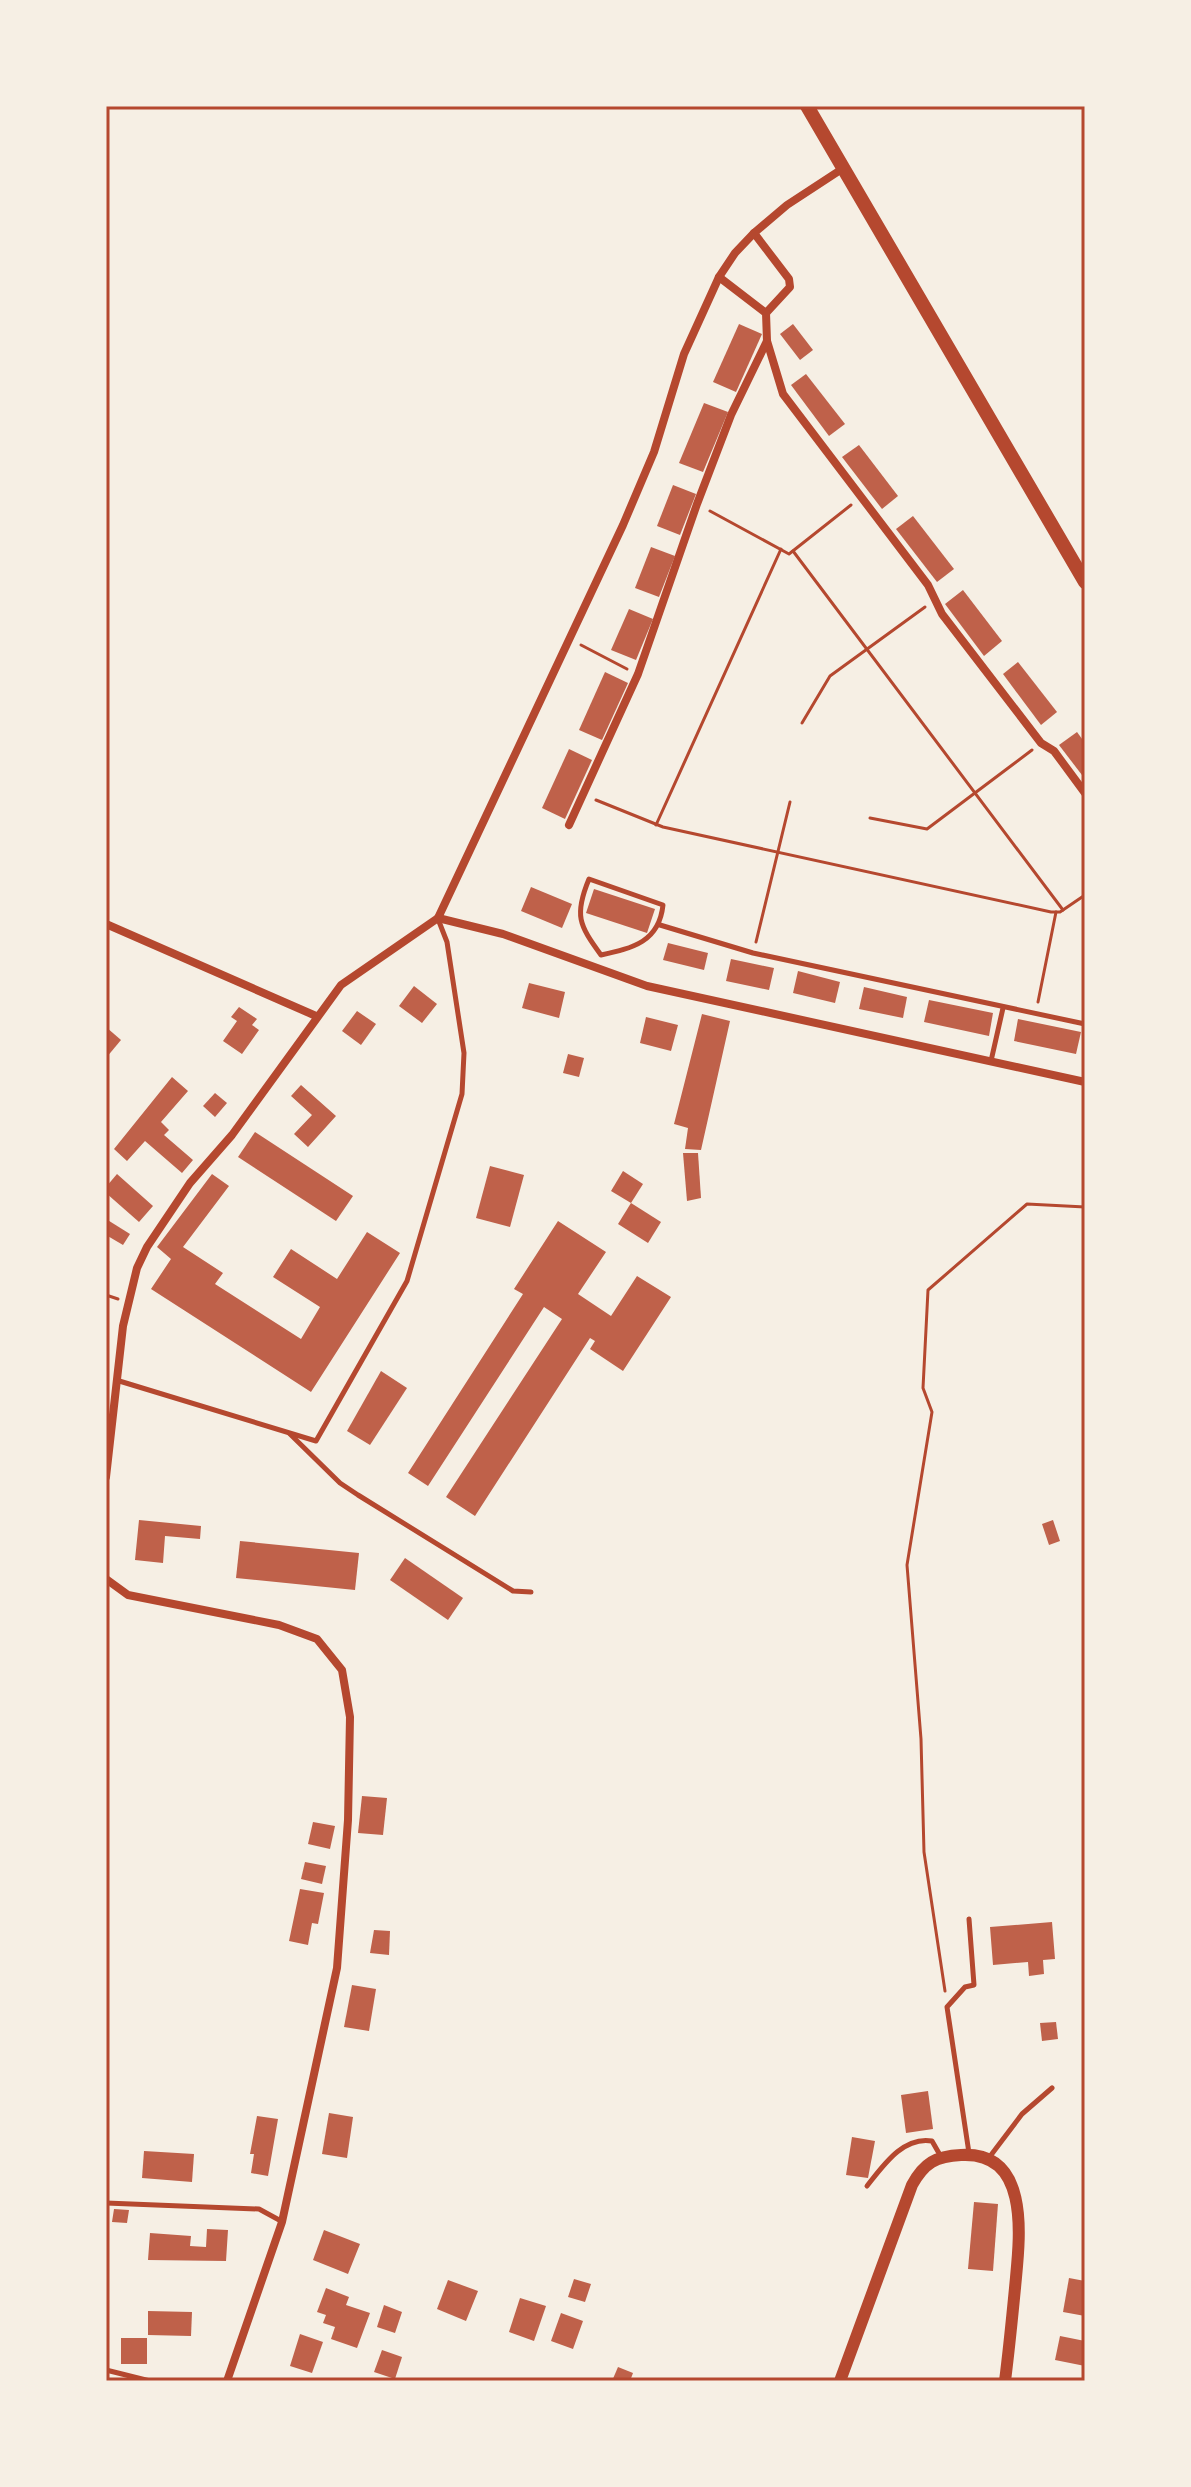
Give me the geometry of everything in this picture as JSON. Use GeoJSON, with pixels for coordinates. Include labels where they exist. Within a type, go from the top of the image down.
{"type":"FeatureCollection","features":[{"type":"Feature","properties":{"kind":"main road"},"geometry":{"type":"LineString","coordinates":[[807,106],[1085,582]]}},
{"type":"Feature","properties":{"kind":"street"},"geometry":{"type":"LineString","coordinates":[[106,1477],[128,1302],[147,1247],[190,1183],[232,1135],[341,985],[438,918],[570,639],[654,452],[684,354],[719,277],[735,253],[754,233],[787,205],[842,169]]}},
{"type":"Feature","properties":{"kind":"street"},"geometry":{"type":"LineString","coordinates":[[754,233],[789,279],[790,287],[766,313],[767,341],[783,394],[928,585],[934,600],[1041,743],[1054,751],[1085,793]]}},
{"type":"Feature","properties":{"kind":"street"},"geometry":{"type":"LineString","coordinates":[[719,277],[766,313]]}},
{"type":"Feature","properties":{"kind":"street"},"geometry":{"type":"LineString","coordinates":[[569,825],[638,674],[731,415],[767,341]]}},
{"type":"Feature","properties":{"kind":"street"},"geometry":{"type":"LineString","coordinates":[[438,918],[503,934],[647,986],[1085,1082]]}},
{"type":"Feature","properties":{"kind":"street"},"geometry":{"type":"LineString","coordinates":[[106,924],[316,1016]]}},
{"type":"Feature","properties":{"kind":"street"},"geometry":{"type":"LineString","coordinates":[[106,1579],[128,1595],[279,1625],[325,1645],[342,1670],[350,1717],[338,1953],[282,2222],[227,2381]]}},
{"type":"Feature","properties":{"kind":"street"},"geometry":{"type":"LineString","coordinates":[[840,2381],[912,2185],[919,2173],[941,2156],[969,2154],[997,2165],[1012,2185],[1020,2218],[1005,2381]]}},
{"type":"Feature","properties":{"kind":"lane"},"geometry":{"type":"LineString","coordinates":[[596,969],[601,955],[579,917],[579,902],[589,879],[663,905],[660,925],[647,940],[629,949],[601,955]]}},
{"type":"Feature","properties":{"kind":"lane"},"geometry":{"type":"LineString","coordinates":[[116,1380],[316,1441],[387,1322],[407,1281],[462,1094],[464,1053],[447,942],[438,918]]}},
{"type":"Feature","properties":{"kind":"lane"},"geometry":{"type":"LineString","coordinates":[[660,925],[753,953],[1085,1024]]}},
{"type":"Feature","properties":{"kind":"lane"},"geometry":{"type":"LineString","coordinates":[[991,1062],[1003,1008]]}},
{"type":"Feature","properties":{"kind":"lane"},"geometry":{"type":"LineString","coordinates":[[290,1433],[340,1483],[358,1495],[513,1591],[531,1592]]}},
{"type":"Feature","properties":{"kind":"lane"},"geometry":{"type":"LineString","coordinates":[[969,1919],[974,1985],[965,1987],[947,2007],[969,2154]]}},
{"type":"Feature","properties":{"kind":"lane"},"geometry":{"type":"LineString","coordinates":[[987,2160],[1022,2114],[1052,2088]]}},
{"type":"Feature","properties":{"kind":"lane"},"geometry":{"type":"LineString","coordinates":[[867,2186],[895,2154],[922,2139],[932,2141],[941,2156]]}},
{"type":"Feature","properties":{"kind":"lane"},"geometry":{"type":"LineString","coordinates":[[106,2203],[259,2209],[282,2222]]}},
{"type":"Feature","properties":{"kind":"lane"},"geometry":{"type":"LineString","coordinates":[[106,2370],[150,2381]]}},
{"type":"Feature","properties":{"kind":"path"},"geometry":{"type":"LineString","coordinates":[[697,504],[789,554],[860,499]]}},
{"type":"Feature","properties":{"kind":"path"},"geometry":{"type":"LineString","coordinates":[[656,825],[781,549]]}},
{"type":"Feature","properties":{"kind":"path"},"geometry":{"type":"LineString","coordinates":[[793,551],[1063,910]]}},
{"type":"Feature","properties":{"kind":"path"},"geometry":{"type":"LineString","coordinates":[[802,723],[830,676],[934,600]]}},
{"type":"Feature","properties":{"kind":"path"},"geometry":{"type":"LineString","coordinates":[[570,639],[638,674]]}},
{"type":"Feature","properties":{"kind":"path"},"geometry":{"type":"LineString","coordinates":[[870,818],[927,829],[1041,743]]}},
{"type":"Feature","properties":{"kind":"path"},"geometry":{"type":"LineString","coordinates":[[583,794],[656,825],[1056,912],[1085,895]]}},
{"type":"Feature","properties":{"kind":"path"},"geometry":{"type":"LineString","coordinates":[[753,953],[790,802]]}},
{"type":"Feature","properties":{"kind":"path"},"geometry":{"type":"LineString","coordinates":[[1035,1013],[1056,912]]}},
{"type":"Feature","properties":{"kind":"path"},"geometry":{"type":"LineString","coordinates":[[947,2007],[924,1852],[921,1739],[907,1565],[932,1412],[923,1388],[928,1290],[1027,1204],[1085,1207]]}},
{"type":"Feature","properties":{"kind":"building"},"geometry":{"type":"Polygon","coordinates":[[[739,324],[762,334],[736,392],[713,382],[739,324]]]}},
{"type":"Feature","properties":{"kind":"building"},"geometry":{"type":"Polygon","coordinates":[[[793,324],[813,350],[800,360],[780,334],[793,324]]]}},
{"type":"Feature","properties":{"kind":"building"},"geometry":{"type":"Polygon","coordinates":[[[806,374],[845,424],[829,436],[791,385],[806,374]]]}},
{"type":"Feature","properties":{"kind":"building"},"geometry":{"type":"Polygon","coordinates":[[[704,403],[728,412],[703,472],[679,463],[704,403]]]}},
{"type":"Feature","properties":{"kind":"building"},"geometry":{"type":"Polygon","coordinates":[[[859,445],[898,496],[882,509],[842,457],[859,445]]]}},
{"type":"Feature","properties":{"kind":"building"},"geometry":{"type":"Polygon","coordinates":[[[673,485],[696,494],[680,535],[657,526],[673,485]]]}},
{"type":"Feature","properties":{"kind":"building"},"geometry":{"type":"Polygon","coordinates":[[[913,516],[954,569],[937,582],[896,529],[913,516]]]}},
{"type":"Feature","properties":{"kind":"building"},"geometry":{"type":"Polygon","coordinates":[[[651,547],[675,556],[659,597],[635,588],[651,547]]]}},
{"type":"Feature","properties":{"kind":"building"},"geometry":{"type":"Polygon","coordinates":[[[963,590],[1002,641],[984,656],[945,604],[963,590]]]}},
{"type":"Feature","properties":{"kind":"building"},"geometry":{"type":"Polygon","coordinates":[[[629,609],[653,619],[636,660],[611,650],[629,609]]]}},
{"type":"Feature","properties":{"kind":"building"},"geometry":{"type":"Polygon","coordinates":[[[1018,662],[1057,712],[1041,725],[1003,674],[1018,662]]]}},
{"type":"Feature","properties":{"kind":"building"},"geometry":{"type":"Polygon","coordinates":[[[605,672],[628,683],[602,740],[579,730],[605,672]]]}},
{"type":"Feature","properties":{"kind":"building"},"geometry":{"type":"Polygon","coordinates":[[[1077,732],[1085,743],[1085,779],[1059,745],[1077,732]]]}},
{"type":"Feature","properties":{"kind":"building"},"geometry":{"type":"Polygon","coordinates":[[[569,749],[592,760],[565,819],[542,808],[569,749]]]}},
{"type":"Feature","properties":{"kind":"building"},"geometry":{"type":"Polygon","coordinates":[[[531,887],[572,904],[562,928],[521,911],[531,887]]]}},
{"type":"Feature","properties":{"kind":"building"},"geometry":{"type":"Polygon","coordinates":[[[594,889],[655,909],[647,933],[586,913],[594,889]]]}},
{"type":"Feature","properties":{"kind":"building"},"geometry":{"type":"Polygon","coordinates":[[[668,943],[708,953],[704,970],[663,960],[668,943]]]}},
{"type":"Feature","properties":{"kind":"building"},"geometry":{"type":"Polygon","coordinates":[[[731,959],[774,968],[769,990],[726,981],[731,959]]]}},
{"type":"Feature","properties":{"kind":"building"},"geometry":{"type":"Polygon","coordinates":[[[798,971],[840,982],[835,1003],[793,993],[798,971]]]}},
{"type":"Feature","properties":{"kind":"building"},"geometry":{"type":"Polygon","coordinates":[[[529,983],[565,992],[559,1018],[522,1008],[529,983]]]}},
{"type":"Feature","properties":{"kind":"building"},"geometry":{"type":"Polygon","coordinates":[[[414,986],[437,1004],[422,1023],[399,1006],[414,986]]]}},
{"type":"Feature","properties":{"kind":"building"},"geometry":{"type":"Polygon","coordinates":[[[864,987],[907,997],[903,1018],[859,1009],[864,987]]]}},
{"type":"Feature","properties":{"kind":"building"},"geometry":{"type":"Polygon","coordinates":[[[929,1000],[993,1013],[989,1036],[924,1022],[929,1000]]]}},
{"type":"Feature","properties":{"kind":"building"},"geometry":{"type":"Polygon","coordinates":[[[239,1007],[257,1019],[252,1025],[259,1030],[242,1054],[223,1041],[237,1021],[231,1017],[239,1007]]]}},
{"type":"Feature","properties":{"kind":"building"},"geometry":{"type":"Polygon","coordinates":[[[357,1011],[376,1024],[361,1045],[342,1031],[357,1011]]]}},
{"type":"Feature","properties":{"kind":"building"},"geometry":{"type":"Polygon","coordinates":[[[702,1014],[730,1021],[701,1150],[685,1149],[688,1128],[674,1124],[702,1014]]]}},
{"type":"Feature","properties":{"kind":"building"},"geometry":{"type":"Polygon","coordinates":[[[646,1017],[678,1025],[671,1051],[640,1043],[646,1017]]]}},
{"type":"Feature","properties":{"kind":"building"},"geometry":{"type":"Polygon","coordinates":[[[1018,1019],[1081,1032],[1076,1054],[1014,1041],[1018,1019]]]}},
{"type":"Feature","properties":{"kind":"building"},"geometry":{"type":"Polygon","coordinates":[[[106,1027],[121,1040],[106,1058],[106,1027]]]}},
{"type":"Feature","properties":{"kind":"building"},"geometry":{"type":"Polygon","coordinates":[[[568,1054],[584,1058],[579,1077],[563,1073],[568,1054]]]}},
{"type":"Feature","properties":{"kind":"building"},"geometry":{"type":"Polygon","coordinates":[[[172,1077],[188,1091],[161,1122],[169,1130],[164,1135],[193,1160],[182,1173],[145,1141],[127,1161],[114,1149],[172,1077]]]}},
{"type":"Feature","properties":{"kind":"building"},"geometry":{"type":"Polygon","coordinates":[[[301,1085],[336,1116],[308,1147],[294,1134],[312,1115],[291,1096],[301,1085]]]}},
{"type":"Feature","properties":{"kind":"building"},"geometry":{"type":"Polygon","coordinates":[[[215,1093],[227,1103],[215,1117],[203,1106],[215,1093]]]}},
{"type":"Feature","properties":{"kind":"building"},"geometry":{"type":"Polygon","coordinates":[[[255,1132],[353,1196],[336,1221],[238,1157],[255,1132]]]}},
{"type":"Feature","properties":{"kind":"building"},"geometry":{"type":"Polygon","coordinates":[[[683,1153],[698,1153],[701,1198],[687,1201],[683,1153]]]}},
{"type":"Feature","properties":{"kind":"building"},"geometry":{"type":"Polygon","coordinates":[[[490,1166],[524,1175],[510,1227],[476,1218],[490,1166]]]}},
{"type":"Feature","properties":{"kind":"building"},"geometry":{"type":"Polygon","coordinates":[[[623,1171],[643,1184],[631,1203],[611,1191],[623,1171]]]}},
{"type":"Feature","properties":{"kind":"building"},"geometry":{"type":"Polygon","coordinates":[[[117,1174],[153,1206],[139,1222],[106,1193],[106,1187],[117,1174]]]}},
{"type":"Feature","properties":{"kind":"building"},"geometry":{"type":"Polygon","coordinates":[[[212,1174],[229,1186],[183,1247],[223,1273],[215,1284],[301,1339],[320,1307],[273,1277],[291,1249],[337,1279],[367,1232],[400,1253],[311,1392],[151,1289],[171,1259],[157,1247],[212,1174]]]}},
{"type":"Feature","properties":{"kind":"building"},"geometry":{"type":"Polygon","coordinates":[[[631,1203],[661,1222],[648,1243],[618,1224],[631,1203]]]}},
{"type":"Feature","properties":{"kind":"building"},"geometry":{"type":"Polygon","coordinates":[[[106,1219],[130,1234],[123,1245],[106,1235],[106,1219]]]}},
{"type":"Feature","properties":{"kind":"building"},"geometry":{"type":"Polygon","coordinates":[[[558,1221],[606,1252],[578,1294],[611,1316],[637,1276],[671,1297],[623,1371],[590,1349],[595,1341],[590,1338],[475,1516],[446,1497],[562,1319],[544,1307],[428,1486],[408,1473],[523,1294],[514,1289],[558,1221]]]}},
{"type":"Feature","properties":{"kind":"building"},"geometry":{"type":"Polygon","coordinates":[[[381,1371],[407,1388],[370,1445],[347,1431],[381,1371]]]}},
{"type":"Feature","properties":{"kind":"building"},"geometry":{"type":"Polygon","coordinates":[[[139,1520],[201,1526],[200,1539],[165,1536],[163,1563],[135,1560],[139,1520]]]}},
{"type":"Feature","properties":{"kind":"building"},"geometry":{"type":"Polygon","coordinates":[[[1053,1520],[1060,1541],[1049,1545],[1042,1524],[1053,1520]]]}},
{"type":"Feature","properties":{"kind":"building"},"geometry":{"type":"Polygon","coordinates":[[[240,1541],[359,1553],[355,1590],[236,1578],[240,1541]]]}},
{"type":"Feature","properties":{"kind":"building"},"geometry":{"type":"Polygon","coordinates":[[[405,1558],[463,1598],[448,1620],[390,1580],[405,1558]]]}},
{"type":"Feature","properties":{"kind":"building"},"geometry":{"type":"Polygon","coordinates":[[[362,1796],[387,1798],[383,1835],[358,1833],[362,1796]]]}},
{"type":"Feature","properties":{"kind":"building"},"geometry":{"type":"Polygon","coordinates":[[[313,1822],[335,1826],[330,1849],[308,1844],[313,1822]]]}},
{"type":"Feature","properties":{"kind":"building"},"geometry":{"type":"Polygon","coordinates":[[[305,1862],[326,1866],[322,1884],[301,1879],[305,1862]]]}},
{"type":"Feature","properties":{"kind":"building"},"geometry":{"type":"Polygon","coordinates":[[[300,1889],[324,1893],[318,1924],[312,1923],[308,1945],[289,1941],[300,1889]]]}},
{"type":"Feature","properties":{"kind":"building"},"geometry":{"type":"Polygon","coordinates":[[[1052,1922],[1055,1959],[1043,1960],[1044,1974],[1029,1976],[1028,1962],[993,1965],[990,1927],[1052,1922]]]}},
{"type":"Feature","properties":{"kind":"building"},"geometry":{"type":"Polygon","coordinates":[[[374,1930],[390,1931],[389,1955],[370,1953],[374,1930]]]}},
{"type":"Feature","properties":{"kind":"building"},"geometry":{"type":"Polygon","coordinates":[[[352,1985],[376,1989],[369,2031],[344,2027],[352,1985]]]}},
{"type":"Feature","properties":{"kind":"building"},"geometry":{"type":"Polygon","coordinates":[[[1056,2022],[1058,2039],[1042,2041],[1040,2023],[1056,2022]]]}},
{"type":"Feature","properties":{"kind":"building"},"geometry":{"type":"Polygon","coordinates":[[[928,2091],[933,2129],[906,2133],[901,2095],[928,2091]]]}},
{"type":"Feature","properties":{"kind":"building"},"geometry":{"type":"Polygon","coordinates":[[[329,2113],[353,2117],[347,2158],[322,2154],[329,2113]]]}},
{"type":"Feature","properties":{"kind":"building"},"geometry":{"type":"Polygon","coordinates":[[[257,2116],[278,2119],[268,2176],[251,2173],[254,2154],[250,2154],[257,2116]]]}},
{"type":"Feature","properties":{"kind":"building"},"geometry":{"type":"Polygon","coordinates":[[[852,2137],[875,2141],[868,2178],[846,2175],[852,2137]]]}},
{"type":"Feature","properties":{"kind":"building"},"geometry":{"type":"Polygon","coordinates":[[[144,2151],[194,2154],[192,2182],[142,2178],[144,2151]]]}},
{"type":"Feature","properties":{"kind":"building"},"geometry":{"type":"Polygon","coordinates":[[[974,2202],[998,2204],[993,2271],[968,2269],[974,2202]]]}},
{"type":"Feature","properties":{"kind":"building"},"geometry":{"type":"Polygon","coordinates":[[[114,2209],[129,2210],[127,2223],[112,2222],[114,2209]]]}},
{"type":"Feature","properties":{"kind":"building"},"geometry":{"type":"Polygon","coordinates":[[[207,2229],[228,2230],[226,2261],[148,2260],[150,2233],[191,2236],[190,2246],[206,2247],[207,2229]]]}},
{"type":"Feature","properties":{"kind":"building"},"geometry":{"type":"Polygon","coordinates":[[[324,2230],[360,2244],[348,2274],[313,2260],[324,2230]]]}},
{"type":"Feature","properties":{"kind":"building"},"geometry":{"type":"Polygon","coordinates":[[[1069,2278],[1085,2281],[1085,2316],[1063,2312],[1069,2278]]]}},
{"type":"Feature","properties":{"kind":"building"},"geometry":{"type":"Polygon","coordinates":[[[574,2279],[591,2284],[585,2302],[568,2297],[574,2279]]]}},
{"type":"Feature","properties":{"kind":"building"},"geometry":{"type":"Polygon","coordinates":[[[448,2280],[478,2291],[466,2321],[437,2309],[448,2280]]]}},
{"type":"Feature","properties":{"kind":"building"},"geometry":{"type":"Polygon","coordinates":[[[326,2288],[349,2297],[346,2305],[370,2313],[357,2348],[331,2339],[335,2327],[323,2323],[326,2315],[317,2312],[326,2288]]]}},
{"type":"Feature","properties":{"kind":"building"},"geometry":{"type":"Polygon","coordinates":[[[520,2298],[546,2306],[534,2341],[509,2332],[520,2298]]]}},
{"type":"Feature","properties":{"kind":"building"},"geometry":{"type":"Polygon","coordinates":[[[384,2305],[402,2312],[395,2333],[377,2327],[384,2305]]]}},
{"type":"Feature","properties":{"kind":"building"},"geometry":{"type":"Polygon","coordinates":[[[148,2311],[192,2312],[191,2336],[148,2335],[148,2311]]]}},
{"type":"Feature","properties":{"kind":"building"},"geometry":{"type":"Polygon","coordinates":[[[561,2313],[583,2321],[573,2349],[551,2341],[561,2313]]]}},
{"type":"Feature","properties":{"kind":"building"},"geometry":{"type":"Polygon","coordinates":[[[300,2334],[323,2342],[312,2373],[290,2366],[300,2334]]]}},
{"type":"Feature","properties":{"kind":"building"},"geometry":{"type":"Polygon","coordinates":[[[1060,2336],[1085,2341],[1085,2366],[1055,2360],[1060,2336]]]}},
{"type":"Feature","properties":{"kind":"building"},"geometry":{"type":"Polygon","coordinates":[[[121,2338],[147,2338],[147,2364],[121,2364],[121,2338]]]}},
{"type":"Feature","properties":{"kind":"building"},"geometry":{"type":"Polygon","coordinates":[[[382,2350],[402,2357],[395,2379],[374,2372],[382,2350]]]}},
{"type":"Feature","properties":{"kind":"building"},"geometry":{"type":"Polygon","coordinates":[[[618,2367],[633,2373],[630,2381],[612,2381],[618,2367]]]}}]}
